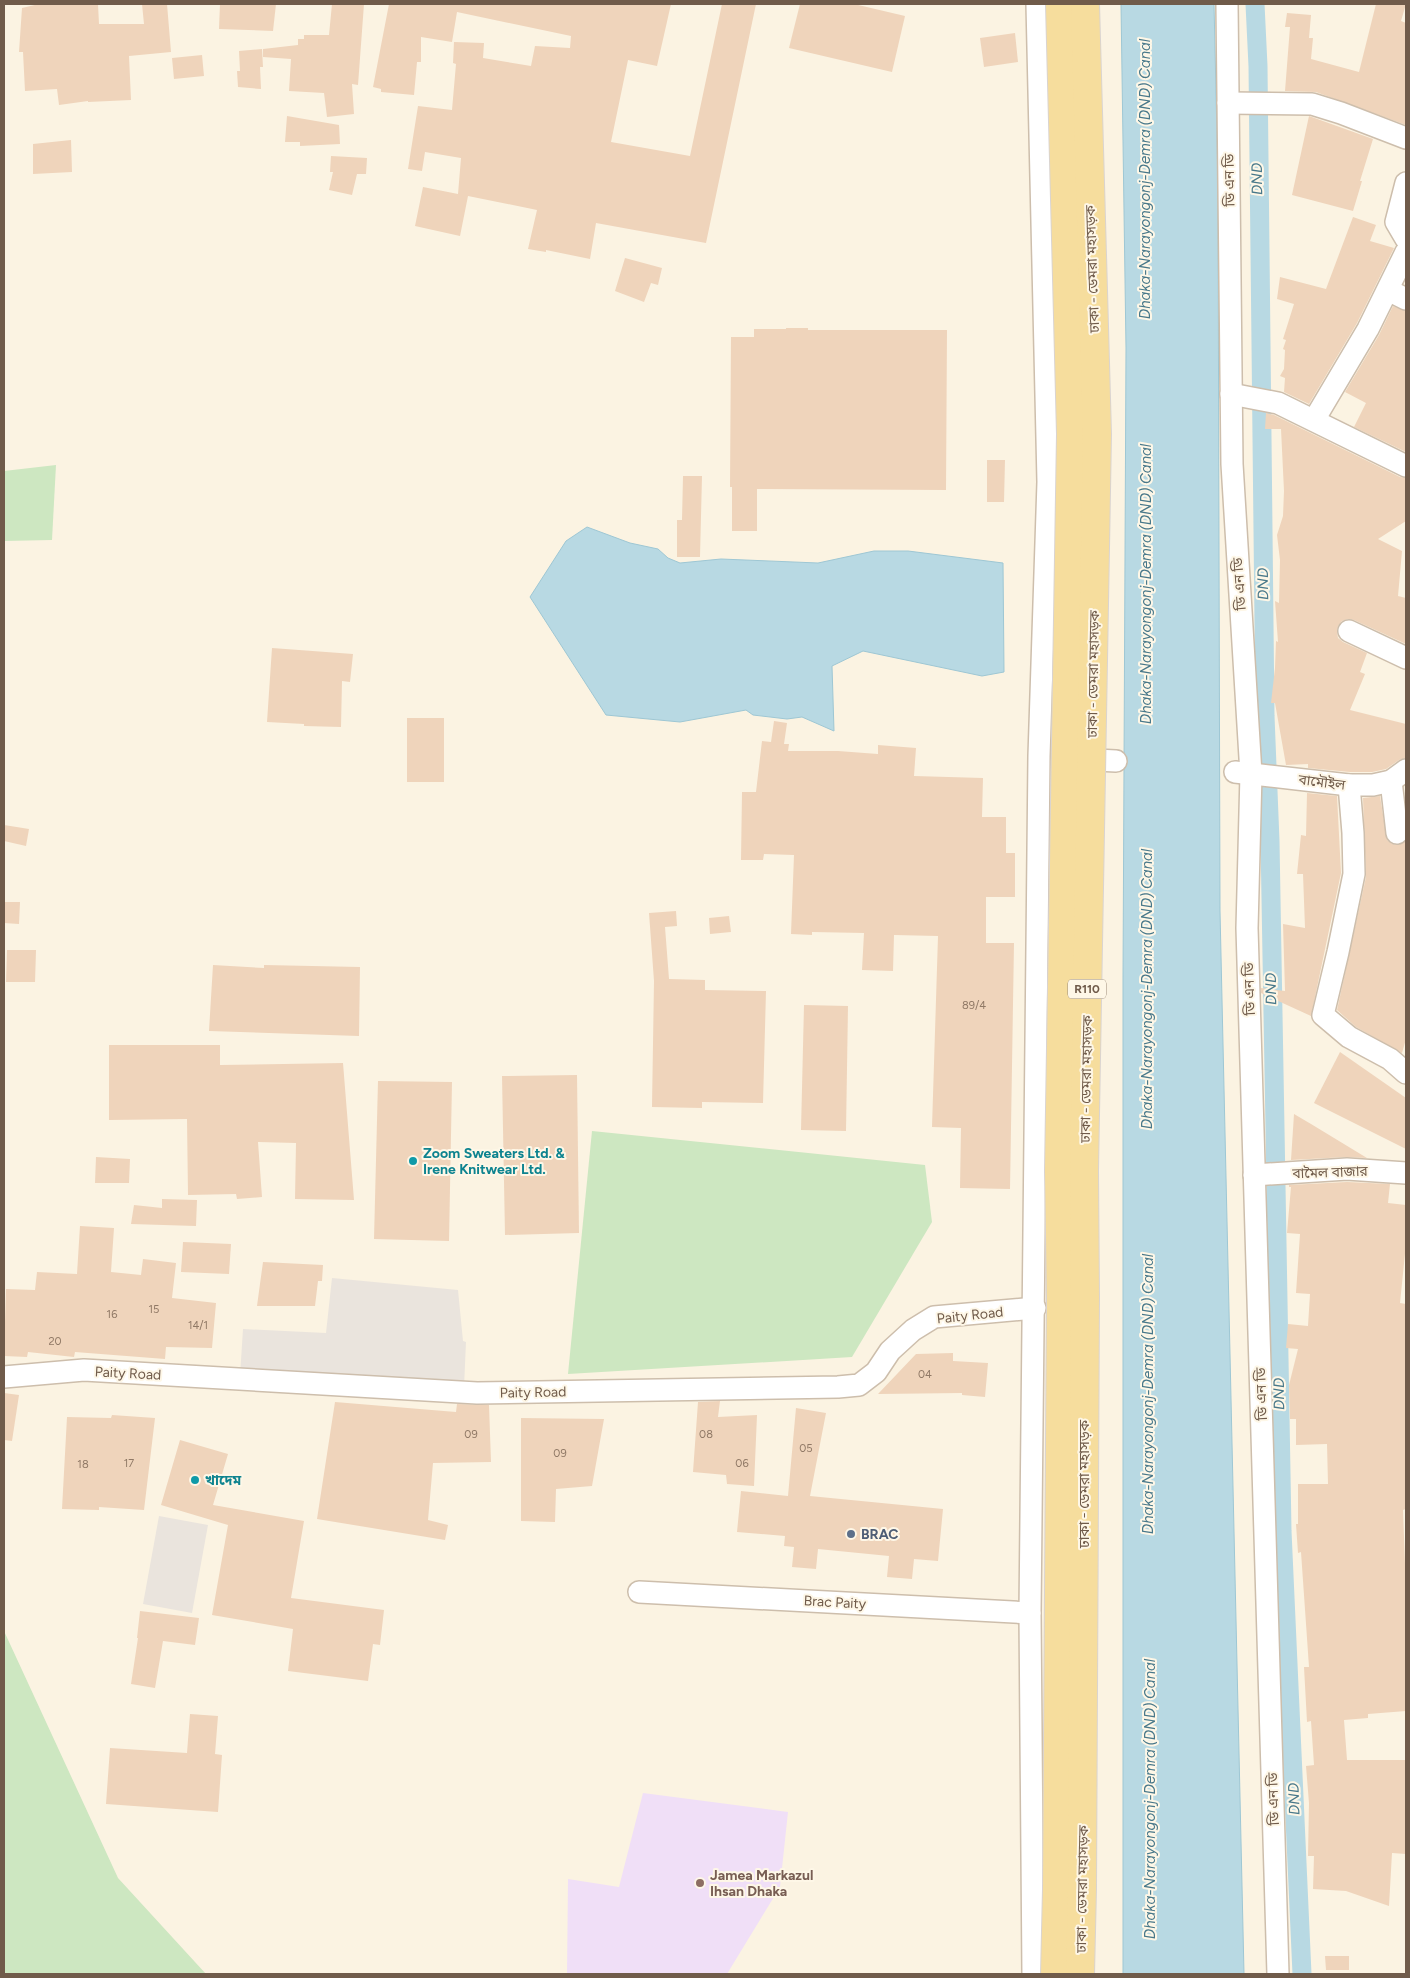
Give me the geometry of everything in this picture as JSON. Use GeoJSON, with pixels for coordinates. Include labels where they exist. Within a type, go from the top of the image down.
{"type":"FeatureCollection","features":[{"type":"Feature","properties":{"kind":"main road","name":"ঢাকা - ডেমরা মহাসড়ক"},"geometry":{"type":"LineString","coordinates":[[1055,1974],[1058,1889],[1061,1307],[1059,1171],[1071,434],[1060,4]]}},
{"type":"Feature","properties":{"kind":"main road","name":"ঢাকা - ডেমরা মহাসড়ক"},"geometry":{"type":"LineString","coordinates":[[1080,1974],[1086,1307],[1084,1171],[1096,434],[1085,4]]}},
{"type":"Feature","properties":{"kind":"street"},"geometry":{"type":"LineString","coordinates":[[1032,1974],[1030,1613],[1035,1308],[1039,756],[1048,482],[1037,4]]}},
{"type":"Feature","properties":{"kind":"street","name":"ডি এন ডি"},"geometry":{"type":"LineString","coordinates":[[1227,4],[1232,464],[1243,773],[1278,1974]]}},
{"type":"Feature","properties":{"kind":"street"},"geometry":{"type":"LineString","coordinates":[[1228,103],[1312,104],[1342,113],[1406,138]]}},
{"type":"Feature","properties":{"kind":"street"},"geometry":{"type":"LineString","coordinates":[[1406,183],[1396,222],[1406,239]]}},
{"type":"Feature","properties":{"kind":"street"},"geometry":{"type":"LineString","coordinates":[[1314,420],[1368,329],[1397,294],[1406,252]]}},
{"type":"Feature","properties":{"kind":"street"},"geometry":{"type":"LineString","coordinates":[[1231,394],[1273,401],[1406,466]]}},
{"type":"Feature","properties":{"kind":"street"},"geometry":{"type":"LineString","coordinates":[[1349,631],[1406,658]]}},
{"type":"Feature","properties":{"kind":"street"},"geometry":{"type":"LineString","coordinates":[[1039,756],[1116,761]]}},
{"type":"Feature","properties":{"kind":"street","name":"বামৌইল"},"geometry":{"type":"LineString","coordinates":[[1243,773],[1349,785],[1373,785],[1399,776]]}},
{"type":"Feature","properties":{"kind":"street"},"geometry":{"type":"LineString","coordinates":[[1397,833],[1399,776]]}},
{"type":"Feature","properties":{"kind":"street"},"geometry":{"type":"LineString","coordinates":[[1349,785],[1354,874],[1323,1014],[1350,1037],[1390,1059],[1406,1073]]}},
{"type":"Feature","properties":{"kind":"street","name":"বামৈল বাজার"},"geometry":{"type":"LineString","coordinates":[[1254,1176],[1346,1169],[1406,1173]]}},
{"type":"Feature","properties":{"kind":"street","name":"Paity Road"},"geometry":{"type":"LineString","coordinates":[[4,1377],[84,1370],[477,1393],[838,1387],[859,1385],[876,1372],[890,1351],[913,1330],[934,1317],[1035,1308]]}},
{"type":"Feature","properties":{"kind":"street","name":"Brac Paity"},"geometry":{"type":"LineString","coordinates":[[639,1592],[1030,1613]]}},
{"type":"Feature","properties":{"kind":"shaded area"},"geometry":{"type":"Polygon","coordinates":[[[332,1278],[458,1290],[463,1341],[466,1342],[464,1387],[240,1376],[243,1329],[326,1333],[332,1278]]]}},
{"type":"Feature","properties":{"kind":"shaded area"},"geometry":{"type":"Polygon","coordinates":[[[159,1516],[208,1525],[192,1613],[143,1604],[159,1516]]]}},
{"type":"Feature","properties":{"kind":"shaded area","name":"Jamea Markazul Ihsan Dhaka"},"geometry":{"type":"Polygon","coordinates":[[[643,1793],[788,1812],[780,1887],[727,1974],[567,1974],[568,1879],[619,1887],[643,1793]]]}},
{"type":"Feature","properties":{"kind":"green space"},"geometry":{"type":"Polygon","coordinates":[[[56,465],[52,540],[4,541],[4,471],[56,465]]]}},
{"type":"Feature","properties":{"kind":"green space"},"geometry":{"type":"Polygon","coordinates":[[[592,1131],[925,1165],[932,1222],[852,1357],[568,1374],[592,1131]]]}},
{"type":"Feature","properties":{"kind":"green space"},"geometry":{"type":"Polygon","coordinates":[[[4,1631],[118,1878],[206,1974],[4,1974],[4,1631]]]}},
{"type":"Feature","properties":{"kind":"water","name":"Dhaka-Narayongonj-Demra (DND) Canal"},"geometry":{"type":"Polygon","coordinates":[[[1121,4],[1214,4],[1218,181],[1220,911],[1244,1974],[1123,1974],[1123,978],[1126,348],[1121,4]]]}},
{"type":"Feature","properties":{"kind":"water"},"geometry":{"type":"Polygon","coordinates":[[[587,527],[630,543],[658,549],[668,558],[680,563],[721,559],[818,563],[874,551],[908,551],[1003,563],[1004,672],[982,676],[863,651],[832,666],[834,731],[802,717],[787,719],[753,715],[746,710],[680,722],[606,715],[530,597],[566,541],[587,527]]]}},
{"type":"Feature","properties":{"kind":"building"},"geometry":{"type":"Polygon","coordinates":[[[39,4],[98,4],[99,24],[144,24],[142,4],[167,4],[171,52],[129,56],[131,100],[88,101],[59,105],[57,89],[25,91],[23,52],[19,52],[22,8],[39,4]]]}},
{"type":"Feature","properties":{"kind":"building"},"geometry":{"type":"Polygon","coordinates":[[[220,4],[276,4],[273,31],[219,29],[220,4]]]}},
{"type":"Feature","properties":{"kind":"building"},"geometry":{"type":"Polygon","coordinates":[[[332,4],[364,4],[358,85],[352,84],[354,114],[327,117],[324,93],[289,91],[291,59],[263,57],[263,49],[298,45],[298,39],[304,39],[304,35],[329,35],[332,4]]]}},
{"type":"Feature","properties":{"kind":"building"},"geometry":{"type":"Polygon","coordinates":[[[389,4],[671,4],[657,66],[628,60],[611,142],[690,156],[722,4],[756,4],[706,243],[596,223],[590,259],[546,250],[546,252],[528,249],[537,210],[468,196],[460,236],[415,226],[423,187],[458,194],[461,158],[425,152],[422,171],[408,169],[418,106],[452,110],[456,64],[453,63],[454,42],[484,43],[483,58],[531,66],[535,46],[570,48],[571,36],[457,12],[452,42],[421,37],[421,62],[417,62],[414,95],[381,92],[381,89],[373,87],[389,4]]]}},
{"type":"Feature","properties":{"kind":"building"},"geometry":{"type":"Polygon","coordinates":[[[800,4],[854,4],[905,16],[892,72],[789,48],[800,4]]]}},
{"type":"Feature","properties":{"kind":"building"},"geometry":{"type":"Polygon","coordinates":[[[1376,4],[1406,4],[1401,21],[1406,23],[1406,125],[1316,92],[1285,91],[1290,27],[1285,27],[1287,13],[1311,15],[1309,38],[1313,38],[1311,59],[1359,72],[1376,4]]]}},
{"type":"Feature","properties":{"kind":"building"},"geometry":{"type":"Polygon","coordinates":[[[1015,33],[1018,62],[984,67],[980,38],[1015,33]]]}},
{"type":"Feature","properties":{"kind":"building"},"geometry":{"type":"Polygon","coordinates":[[[262,49],[263,67],[260,67],[261,89],[238,87],[237,71],[240,71],[239,51],[262,49]]]}},
{"type":"Feature","properties":{"kind":"building"},"geometry":{"type":"Polygon","coordinates":[[[202,55],[204,76],[174,79],[172,58],[202,55]]]}},
{"type":"Feature","properties":{"kind":"building"},"geometry":{"type":"Polygon","coordinates":[[[287,116],[339,125],[340,144],[300,146],[300,142],[285,142],[287,116]]]}},
{"type":"Feature","properties":{"kind":"building"},"geometry":{"type":"Polygon","coordinates":[[[1309,116],[1373,139],[1353,211],[1292,195],[1309,116]]]}},
{"type":"Feature","properties":{"kind":"building"},"geometry":{"type":"Polygon","coordinates":[[[71,140],[72,172],[33,174],[33,144],[71,140]]]}},
{"type":"Feature","properties":{"kind":"building"},"geometry":{"type":"Polygon","coordinates":[[[331,156],[367,158],[366,174],[357,174],[352,195],[329,190],[333,172],[330,172],[331,156]]]}},
{"type":"Feature","properties":{"kind":"building"},"geometry":{"type":"Polygon","coordinates":[[[1353,217],[1376,225],[1370,241],[1394,248],[1357,323],[1309,404],[1284,392],[1285,378],[1280,376],[1284,369],[1285,350],[1283,349],[1286,340],[1283,339],[1294,304],[1277,299],[1280,277],[1326,289],[1353,217]]]}},
{"type":"Feature","properties":{"kind":"building"},"geometry":{"type":"Polygon","coordinates":[[[625,258],[662,268],[658,285],[651,283],[644,302],[615,291],[625,258]]]}},
{"type":"Feature","properties":{"kind":"building"},"geometry":{"type":"Polygon","coordinates":[[[1393,306],[1406,311],[1406,452],[1354,427],[1366,403],[1345,392],[1379,335],[1393,306]]]}},
{"type":"Feature","properties":{"kind":"building"},"geometry":{"type":"Polygon","coordinates":[[[808,328],[808,330],[947,330],[946,490],[757,489],[757,531],[732,531],[732,487],[730,487],[731,337],[754,337],[754,329],[808,328]]]}},
{"type":"Feature","properties":{"kind":"building"},"geometry":{"type":"Polygon","coordinates":[[[1266,413],[1274,415],[1400,477],[1406,478],[1406,521],[1378,539],[1402,551],[1398,596],[1406,598],[1406,644],[1354,620],[1342,621],[1338,626],[1337,632],[1338,638],[1343,642],[1367,653],[1360,672],[1365,674],[1350,710],[1406,724],[1406,758],[1399,760],[1386,769],[1372,772],[1350,772],[1308,768],[1308,764],[1286,765],[1275,703],[1271,703],[1276,641],[1278,642],[1275,601],[1279,603],[1280,560],[1277,535],[1283,516],[1284,491],[1281,429],[1265,429],[1266,413]]]}},
{"type":"Feature","properties":{"kind":"building"},"geometry":{"type":"Polygon","coordinates":[[[987,460],[1005,460],[1004,502],[987,502],[987,460]]]}},
{"type":"Feature","properties":{"kind":"building"},"geometry":{"type":"Polygon","coordinates":[[[683,476],[702,476],[700,557],[677,557],[677,520],[682,520],[683,476]]]}},
{"type":"Feature","properties":{"kind":"building"},"geometry":{"type":"Polygon","coordinates":[[[272,648],[353,654],[350,682],[342,681],[341,727],[267,722],[272,648]]]}},
{"type":"Feature","properties":{"kind":"building"},"geometry":{"type":"Polygon","coordinates":[[[407,718],[444,718],[444,782],[407,782],[407,718]]]}},
{"type":"Feature","properties":{"kind":"building"},"geometry":{"type":"Polygon","coordinates":[[[774,721],[787,723],[784,744],[789,744],[788,751],[838,751],[878,754],[878,745],[916,748],[914,776],[983,778],[982,817],[1006,817],[1006,853],[1015,853],[1015,897],[986,897],[986,943],[1014,943],[1010,1189],[960,1188],[961,1128],[932,1127],[938,936],[894,935],[893,971],[862,970],[864,933],[812,932],[812,935],[791,934],[794,855],[764,854],[763,860],[741,860],[742,792],[756,792],[762,741],[771,742],[774,721]]]}},
{"type":"Feature","properties":{"kind":"building"},"geometry":{"type":"Polygon","coordinates":[[[1307,793],[1337,796],[1341,873],[1311,1016],[1261,993],[1261,988],[1285,991],[1283,924],[1305,928],[1303,874],[1297,874],[1301,835],[1306,836],[1307,793]]]}},
{"type":"Feature","properties":{"kind":"building"},"geometry":{"type":"Polygon","coordinates":[[[1380,796],[1387,840],[1392,844],[1398,845],[1406,841],[1406,1039],[1402,1053],[1356,1027],[1337,1010],[1366,877],[1363,798],[1380,796]]]}},
{"type":"Feature","properties":{"kind":"building"},"geometry":{"type":"Polygon","coordinates":[[[4,825],[29,829],[26,846],[4,841],[4,825]]]}},
{"type":"Feature","properties":{"kind":"building"},"geometry":{"type":"Polygon","coordinates":[[[4,902],[20,902],[19,924],[4,923],[4,902]]]}},
{"type":"Feature","properties":{"kind":"building"},"geometry":{"type":"Polygon","coordinates":[[[676,911],[677,926],[665,927],[669,979],[705,980],[705,990],[766,991],[763,1103],[702,1102],[702,1108],[652,1107],[654,981],[649,913],[676,911]]]}},
{"type":"Feature","properties":{"kind":"building"},"geometry":{"type":"Polygon","coordinates":[[[729,916],[731,932],[710,934],[709,918],[729,916]]]}},
{"type":"Feature","properties":{"kind":"building"},"geometry":{"type":"Polygon","coordinates":[[[7,950],[36,950],[35,982],[6,982],[7,950]]]}},
{"type":"Feature","properties":{"kind":"building"},"geometry":{"type":"Polygon","coordinates":[[[213,965],[264,968],[264,965],[360,967],[359,1036],[209,1031],[213,965]]]}},
{"type":"Feature","properties":{"kind":"building"},"geometry":{"type":"Polygon","coordinates":[[[804,1005],[848,1006],[846,1131],[801,1130],[804,1005]]]}},
{"type":"Feature","properties":{"kind":"building"},"geometry":{"type":"Polygon","coordinates":[[[109,1045],[220,1045],[220,1065],[343,1063],[354,1200],[295,1199],[296,1143],[258,1142],[262,1197],[237,1199],[236,1194],[188,1195],[187,1119],[109,1120],[109,1045]]]}},
{"type":"Feature","properties":{"kind":"building"},"geometry":{"type":"Polygon","coordinates":[[[1340,1052],[1406,1098],[1406,1149],[1314,1103],[1340,1052]]]}},
{"type":"Feature","properties":{"kind":"building","name":"Zoom Sweaters Ltd. & Irene Knitwear Ltd."},"geometry":{"type":"Polygon","coordinates":[[[577,1075],[579,1233],[505,1235],[502,1076],[577,1075]]]}},
{"type":"Feature","properties":{"kind":"building","name":"Zoom Sweaters Ltd. & Irene Knitwear Ltd."},"geometry":{"type":"Polygon","coordinates":[[[378,1081],[452,1082],[449,1241],[374,1239],[378,1081]]]}},
{"type":"Feature","properties":{"kind":"building"},"geometry":{"type":"Polygon","coordinates":[[[1294,1114],[1367,1158],[1346,1157],[1291,1160],[1294,1114]]]}},
{"type":"Feature","properties":{"kind":"building"},"geometry":{"type":"Polygon","coordinates":[[[96,1157],[130,1159],[129,1183],[95,1183],[96,1157]]]}},
{"type":"Feature","properties":{"kind":"building"},"geometry":{"type":"Polygon","coordinates":[[[1347,1182],[1390,1184],[1388,1203],[1406,1205],[1406,1244],[1400,1303],[1406,1304],[1406,1509],[1403,1510],[1406,1590],[1406,1711],[1368,1714],[1368,1718],[1344,1720],[1347,1760],[1406,1760],[1406,1854],[1392,1853],[1389,1906],[1346,1891],[1313,1889],[1314,1856],[1308,1856],[1309,1803],[1306,1766],[1314,1765],[1311,1721],[1307,1722],[1304,1667],[1309,1667],[1301,1552],[1298,1553],[1296,1524],[1298,1524],[1298,1484],[1328,1484],[1327,1444],[1296,1445],[1296,1419],[1290,1419],[1289,1385],[1298,1349],[1286,1348],[1288,1324],[1308,1326],[1310,1294],[1296,1293],[1300,1234],[1287,1233],[1291,1187],[1289,1185],[1347,1182]]]}},
{"type":"Feature","properties":{"kind":"building"},"geometry":{"type":"Polygon","coordinates":[[[162,1199],[197,1200],[196,1226],[131,1224],[134,1205],[162,1208],[162,1199]]]}},
{"type":"Feature","properties":{"kind":"building"},"geometry":{"type":"Polygon","coordinates":[[[80,1226],[114,1228],[111,1272],[141,1275],[143,1259],[176,1263],[172,1298],[216,1303],[212,1348],[166,1347],[165,1359],[75,1352],[74,1357],[28,1352],[27,1357],[4,1356],[6,1289],[35,1290],[37,1272],[77,1274],[80,1226]]]}},
{"type":"Feature","properties":{"kind":"building"},"geometry":{"type":"Polygon","coordinates":[[[183,1242],[231,1244],[229,1274],[181,1272],[183,1242]]]}},
{"type":"Feature","properties":{"kind":"building"},"geometry":{"type":"Polygon","coordinates":[[[263,1262],[323,1265],[322,1281],[318,1281],[315,1306],[257,1306],[263,1262]]]}},
{"type":"Feature","properties":{"kind":"building"},"geometry":{"type":"Polygon","coordinates":[[[953,1353],[953,1361],[988,1363],[985,1397],[962,1395],[962,1393],[878,1394],[916,1354],[953,1353]]]}},
{"type":"Feature","properties":{"kind":"building"},"geometry":{"type":"Polygon","coordinates":[[[4,1393],[19,1395],[12,1441],[4,1440],[4,1393]]]}},
{"type":"Feature","properties":{"kind":"building"},"geometry":{"type":"Polygon","coordinates":[[[720,1401],[718,1417],[757,1415],[754,1486],[727,1484],[726,1475],[693,1472],[698,1402],[720,1401]]]}},
{"type":"Feature","properties":{"kind":"building"},"geometry":{"type":"Polygon","coordinates":[[[335,1402],[456,1412],[457,1404],[489,1405],[491,1462],[433,1463],[428,1520],[448,1525],[445,1540],[317,1519],[335,1402]]]}},
{"type":"Feature","properties":{"kind":"building","name":"BRAC"},"geometry":{"type":"Polygon","coordinates":[[[796,1408],[826,1413],[810,1496],[943,1509],[938,1561],[914,1559],[912,1579],[887,1577],[889,1556],[818,1549],[816,1569],[792,1567],[794,1547],[784,1546],[785,1536],[737,1532],[741,1491],[788,1496],[796,1408]]]}},
{"type":"Feature","properties":{"kind":"building"},"geometry":{"type":"Polygon","coordinates":[[[112,1415],[155,1418],[144,1510],[99,1507],[99,1510],[62,1509],[67,1417],[111,1418],[112,1415]]]}},
{"type":"Feature","properties":{"kind":"building"},"geometry":{"type":"Polygon","coordinates":[[[521,1418],[604,1419],[592,1486],[556,1489],[555,1522],[521,1521],[521,1418]]]}},
{"type":"Feature","properties":{"kind":"building"},"geometry":{"type":"Polygon","coordinates":[[[180,1440],[228,1454],[213,1505],[304,1521],[291,1598],[384,1610],[380,1645],[373,1644],[368,1681],[288,1671],[293,1629],[212,1615],[228,1525],[161,1505],[180,1440]]]}},
{"type":"Feature","properties":{"kind":"building"},"geometry":{"type":"Polygon","coordinates":[[[140,1611],[199,1618],[195,1645],[163,1641],[155,1688],[131,1684],[140,1611]]]}},
{"type":"Feature","properties":{"kind":"building"},"geometry":{"type":"Polygon","coordinates":[[[190,1714],[218,1716],[215,1754],[222,1755],[218,1812],[106,1804],[110,1748],[187,1753],[190,1714]]]}},
{"type":"Feature","properties":{"kind":"building"},"geometry":{"type":"Polygon","coordinates":[[[1325,1956],[1349,1956],[1349,1970],[1326,1970],[1325,1956]]]}},
{"type":"Feature","properties":{"kind":"waterway","name":"DND"},"geometry":{"type":"LineString","coordinates":[[1255,4],[1258,66],[1265,716],[1270,841],[1282,1531],[1302,1974]]}},
{"type":"Feature","properties":{"kind":"place","name":"Zoom Sweaters Ltd. & Irene Knitwear Ltd."},"geometry":{"type":"Point","coordinates":[413,1161]}},
{"type":"Feature","properties":{"kind":"place","name":"খাদেম"},"geometry":{"type":"Point","coordinates":[195,1480]}},
{"type":"Feature","properties":{"kind":"place","name":"BRAC"},"geometry":{"type":"Point","coordinates":[851,1534]}},
{"type":"Feature","properties":{"kind":"place","name":"Jamea Markazul Ihsan Dhaka"},"geometry":{"type":"Point","coordinates":[700,1883]}}]}
